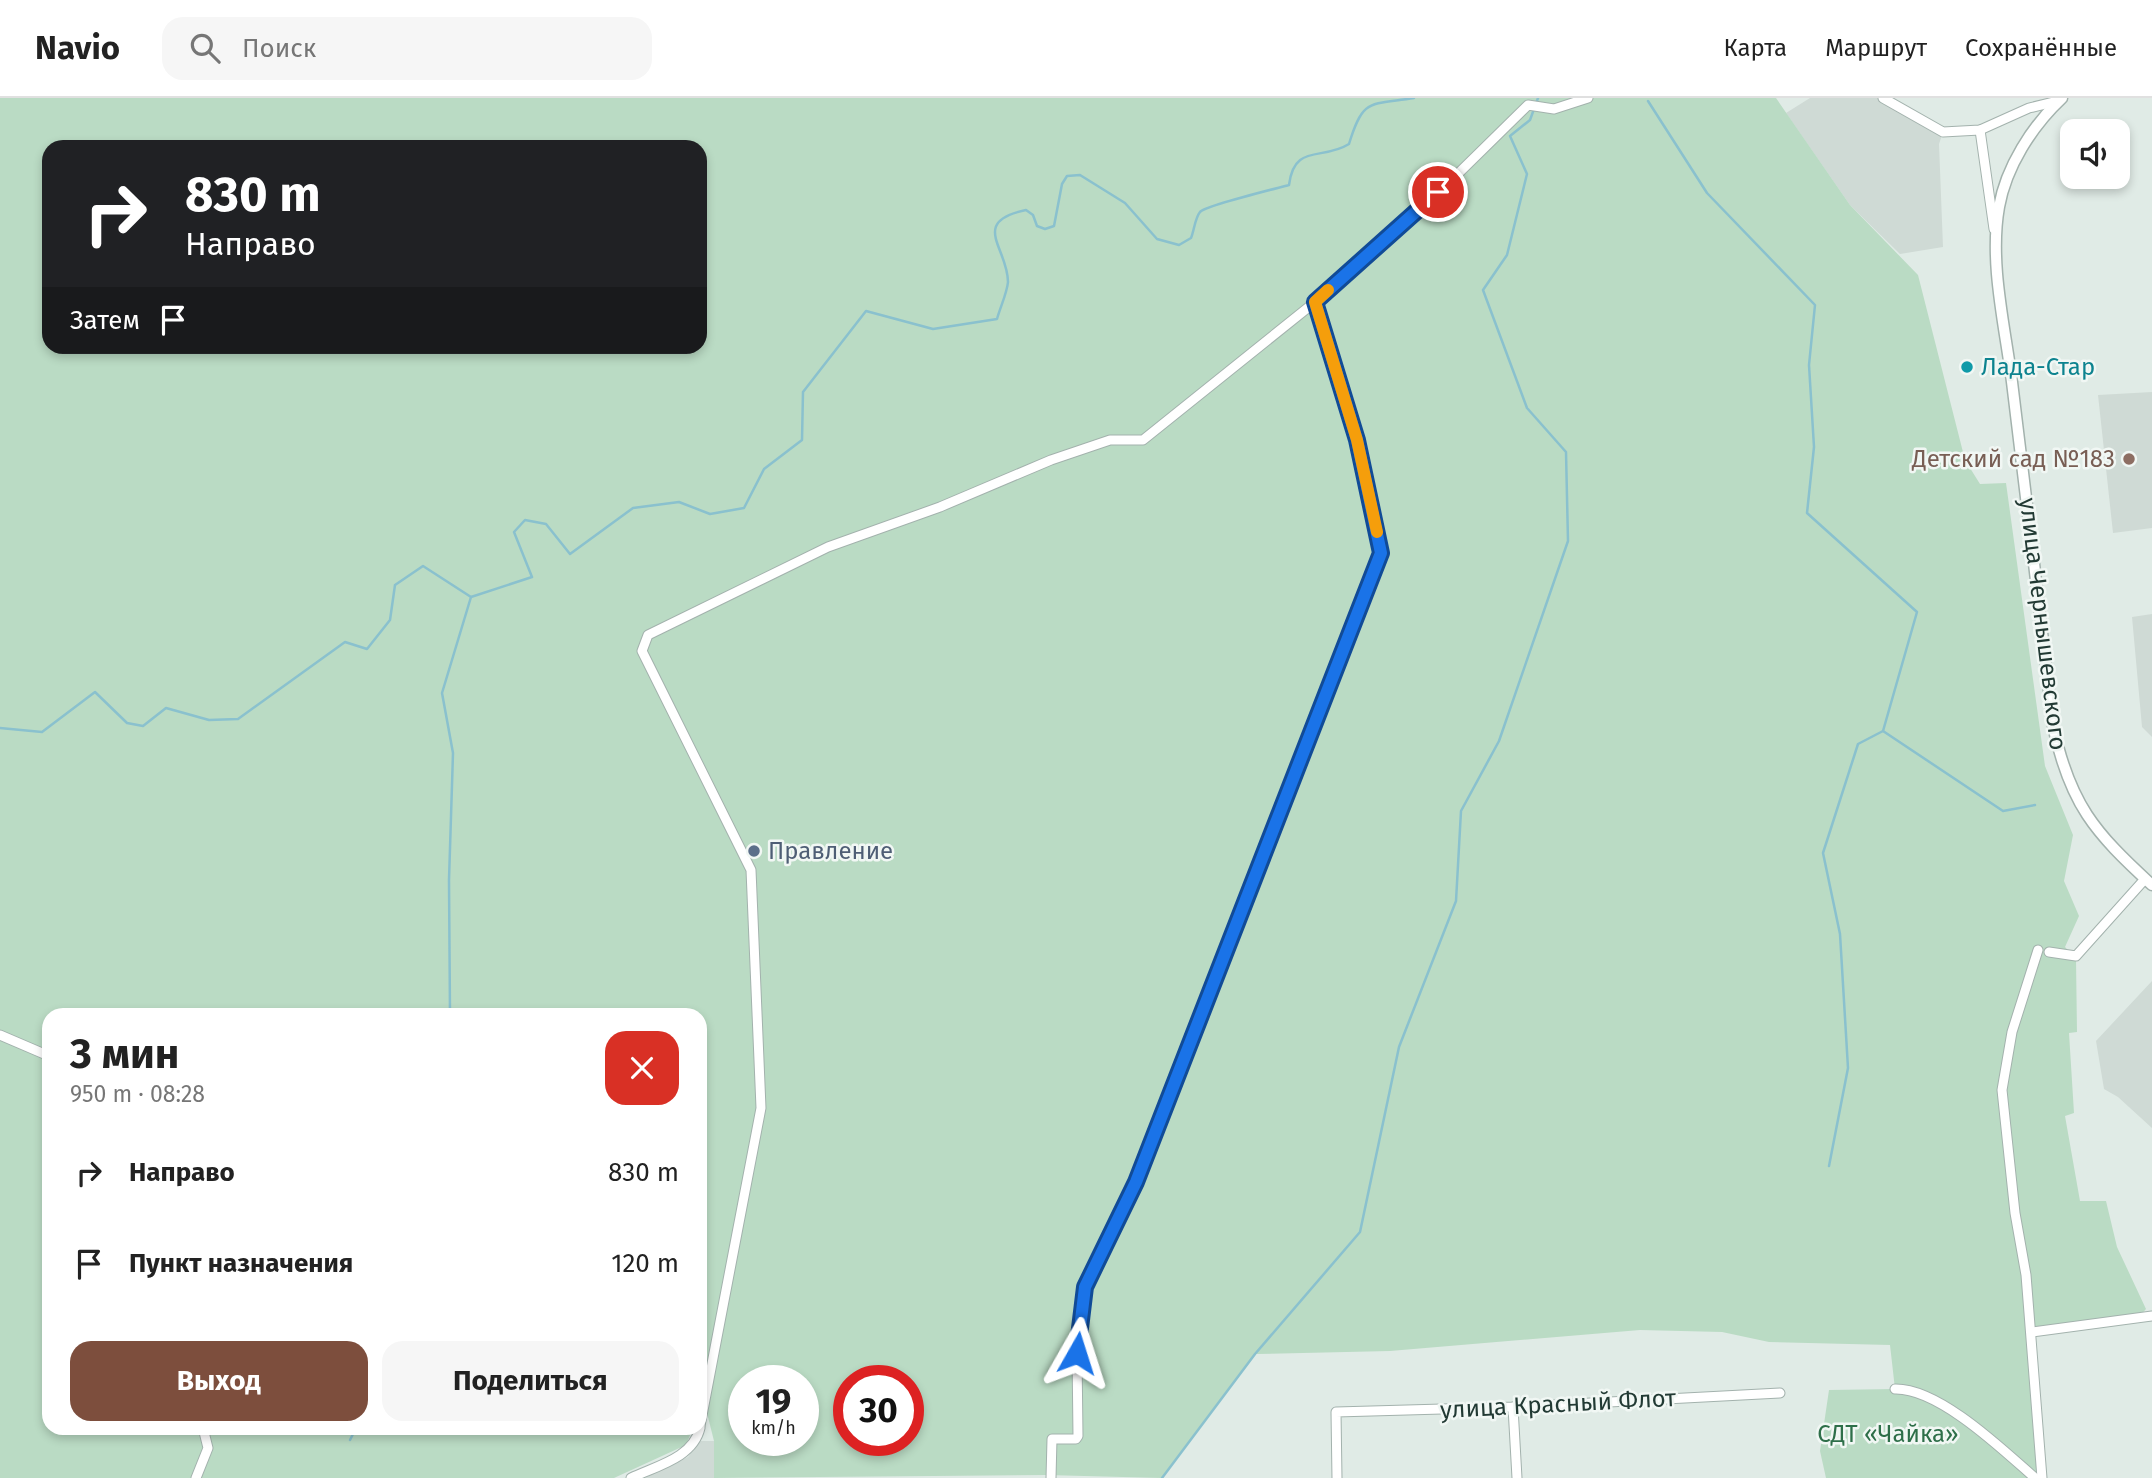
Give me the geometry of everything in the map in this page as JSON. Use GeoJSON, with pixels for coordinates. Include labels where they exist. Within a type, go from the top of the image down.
{"type":"FeatureCollection","features":[{"type":"Feature","properties":{"kind":"street"},"geometry":{"type":"LineString","coordinates":[[707,1390],[761,1108],[751,870],[642,650],[648,635],[828,547],[940,507],[1051,460],[1110,440],[1143,440],[1315,302],[1360,259],[1420,211],[1528,105],[1554,109],[1588,98]]}},
{"type":"Feature","properties":{"kind":"street"},"geometry":{"type":"LineString","coordinates":[[1883,98],[1943,132],[1980,130],[2029,108],[2060,100]]}},
{"type":"Feature","properties":{"kind":"street","name":"улица Чернышевского"},"geometry":{"type":"LineString","coordinates":[[2060,100],[2026,142],[2012,168],[2000,203],[1996,241],[2053,726],[2061,762],[2083,813],[2149,882]]}},
{"type":"Feature","properties":{"kind":"street"},"geometry":{"type":"LineString","coordinates":[[1980,130],[1996,241]]}},
{"type":"Feature","properties":{"kind":"street"},"geometry":{"type":"LineString","coordinates":[[1051,1478],[1052,1439],[1076,1439],[1077,1436],[1077,1353],[1085,1287],[1136,1182],[1381,553],[1357,440],[1315,302]]}},
{"type":"Feature","properties":{"kind":"street"},"geometry":{"type":"LineString","coordinates":[[2049,952],[2076,956],[2149,882]]}},
{"type":"Feature","properties":{"kind":"street"},"geometry":{"type":"LineString","coordinates":[[2038,950],[2012,1032],[2002,1090],[2032,1332],[2042,1478]]}},
{"type":"Feature","properties":{"kind":"street"},"geometry":{"type":"LineString","coordinates":[[0,1035],[42,1053]]}},
{"type":"Feature","properties":{"kind":"street"},"geometry":{"type":"LineString","coordinates":[[2032,1332],[2152,1316]]}},
{"type":"Feature","properties":{"kind":"street"},"geometry":{"type":"LineString","coordinates":[[1895,1389],[1908,1389],[1968,1418],[2035,1478]]}},
{"type":"Feature","properties":{"kind":"street","name":"улица Красный Флот"},"geometry":{"type":"LineString","coordinates":[[1337,1478],[1336,1412],[1513,1407],[1780,1393]]}},
{"type":"Feature","properties":{"kind":"street"},"geometry":{"type":"LineString","coordinates":[[1513,1407],[1517,1478]]}},
{"type":"Feature","properties":{"kind":"street"},"geometry":{"type":"LineString","coordinates":[[196,1478],[208,1448],[205,1435]]}},
{"type":"Feature","properties":{"kind":"street"},"geometry":{"type":"LineString","coordinates":[[631,1478],[687,1451],[699,1435]]}},
{"type":"Feature","properties":{"kind":"shaded area"},"geometry":{"type":"Polygon","coordinates":[[[1810,98],[1883,98],[1943,132],[1939,144],[1943,247],[1900,254],[1850,205],[1786,113],[1810,98]]]}},
{"type":"Feature","properties":{"kind":"shaded area","name":"Детский сад №183"},"geometry":{"type":"Polygon","coordinates":[[[2152,392],[2152,528],[2113,533],[2098,395],[2152,392]]]}},
{"type":"Feature","properties":{"kind":"shaded area"},"geometry":{"type":"Polygon","coordinates":[[[2152,614],[2152,737],[2142,727],[2132,617],[2152,614]]]}},
{"type":"Feature","properties":{"kind":"shaded area"},"geometry":{"type":"Polygon","coordinates":[[[2152,981],[2152,1128],[2118,1097],[2104,1089],[2096,1041],[2152,981]]]}},
{"type":"Feature","properties":{"kind":"shaded area"},"geometry":{"type":"Polygon","coordinates":[[[701,1441],[714,1441],[714,1478],[645,1478],[688,1457],[701,1441]]]}},
{"type":"Feature","properties":{"kind":"green space","name":"СДТ «Чайка»"},"geometry":{"type":"Polygon","coordinates":[[[0,98],[1776,98],[1850,205],[1918,275],[1965,460],[1980,484],[2006,483],[2045,766],[2073,835],[2064,881],[2079,916],[2065,947],[2076,959],[2077,1032],[2069,1033],[2074,1113],[2065,1116],[2080,1201],[2106,1201],[2117,1247],[2146,1309],[2137,1319],[2032,1332],[2042,1478],[1826,1478],[1820,1451],[1829,1390],[1895,1389],[1890,1345],[1769,1342],[1722,1332],[1640,1330],[1390,1351],[1256,1354],[1162,1478],[1046,1475],[714,1478],[714,1441],[707,1413],[707,1008],[42,1008],[42,1435],[690,1435],[686,1445],[614,1478],[0,1478],[0,98]]]}},
{"type":"Feature","properties":{"kind":"waterway"},"geometry":{"type":"LineString","coordinates":[[0,728],[42,732],[95,692],[127,723],[143,726],[166,708],[209,720],[238,719],[345,642],[367,649],[390,620],[395,585],[423,566],[471,597],[532,577],[514,532],[525,520],[546,524],[570,554],[633,508],[679,502],[710,514],[744,508],[764,469],[802,440],[803,392],[866,311],[933,329],[997,319],[1008,282],[995,229],[999,222],[1009,215],[1026,210],[1033,215],[1037,226],[1045,229],[1054,226],[1062,184],[1067,176],[1080,175],[1125,203],[1157,239],[1179,245],[1191,238],[1197,218],[1204,209],[1289,185],[1292,172],[1303,158],[1349,144],[1359,118],[1370,106],[1414,98]]}},
{"type":"Feature","properties":{"kind":"waterway"},"geometry":{"type":"LineString","coordinates":[[1162,1478],[1255,1354],[1360,1232],[1399,1047],[1456,901],[1461,811],[1499,741],[1568,541],[1566,452],[1527,408],[1483,290],[1507,255],[1527,174],[1510,136],[1530,120],[1538,98]]}},
{"type":"Feature","properties":{"kind":"waterway"},"geometry":{"type":"LineString","coordinates":[[1648,101],[1707,193],[1815,305],[1809,365],[1814,447],[1807,513],[1917,612],[1883,731],[1858,744],[1823,853],[1840,934],[1848,1068],[1829,1166]]}},
{"type":"Feature","properties":{"kind":"waterway"},"geometry":{"type":"LineString","coordinates":[[450,1008],[449,880],[453,753],[442,693],[471,597]]}},
{"type":"Feature","properties":{"kind":"waterway"},"geometry":{"type":"LineString","coordinates":[[1883,731],[2003,811],[2035,805]]}},
{"type":"Feature","properties":{"kind":"waterway"},"geometry":{"type":"LineString","coordinates":[[350,1440],[352,1435]]}},
{"type":"Feature","properties":{"kind":"slow traffic"},"geometry":{"type":"LineString","coordinates":[[1328,290],[1315,302],[1357,440],[1377,532]]}},
{"type":"Feature","properties":{"kind":"place","name":"Лада-Стар"},"geometry":{"type":"Point","coordinates":[1967,367]}},
{"type":"Feature","properties":{"kind":"place","name":"Детский сад №183"},"geometry":{"type":"Point","coordinates":[2129,459]}},
{"type":"Feature","properties":{"kind":"place","name":"Правление"},"geometry":{"type":"Point","coordinates":[754,851]}},
{"type":"Feature","properties":{"kind":"route"},"geometry":{"type":"LineString","coordinates":[[1077,1353],[1085,1287],[1136,1182],[1188,1042],[1218,973],[1381,553],[1357,440],[1315,302],[1360,259],[1420,211],[1438,192]]}}]}
